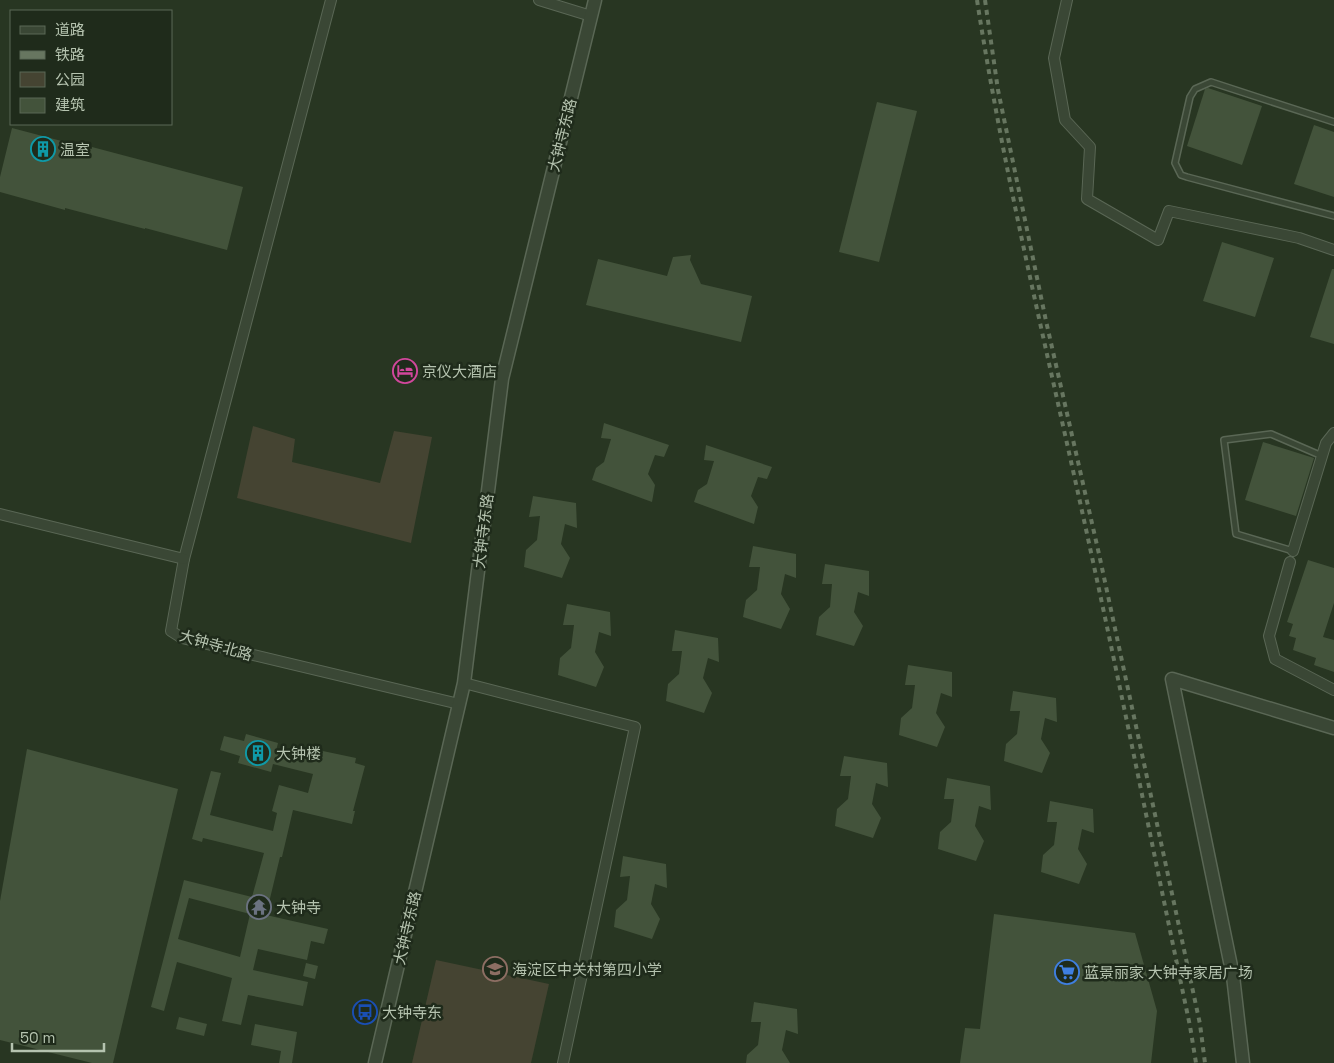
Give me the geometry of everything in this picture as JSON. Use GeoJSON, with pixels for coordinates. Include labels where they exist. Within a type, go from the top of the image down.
{"type":"FeatureCollection","features":[{"type":"Feature","properties":{"kind":"street"},"geometry":{"type":"LineString","coordinates":[[0,514],[184,559],[331,0]]}},
{"type":"Feature","properties":{"kind":"street"},"geometry":{"type":"LineString","coordinates":[[539,0],[591,16]]}},
{"type":"Feature","properties":{"kind":"street","name":"大钟寺东路"},"geometry":{"type":"LineString","coordinates":[[375,1063],[464,683],[502,380],[595,0]]}},
{"type":"Feature","properties":{"kind":"street"},"geometry":{"type":"LineString","coordinates":[[1067,0],[1054,58],[1065,120],[1090,147],[1087,198],[1158,240],[1169,211],[1299,238],[1334,250]]}},
{"type":"Feature","properties":{"kind":"street"},"geometry":{"type":"LineString","coordinates":[[1293,551],[1326,443],[1334,433]]}},
{"type":"Feature","properties":{"kind":"street","name":"大钟寺北路"},"geometry":{"type":"LineString","coordinates":[[184,559],[171,631],[182,638],[459,704]]}},
{"type":"Feature","properties":{"kind":"street"},"geometry":{"type":"LineString","coordinates":[[1290,562],[1269,636],[1276,659],[1334,690]]}},
{"type":"Feature","properties":{"kind":"street"},"geometry":{"type":"LineString","coordinates":[[1243,1063],[1233,976],[1172,679],[1334,728]]}},
{"type":"Feature","properties":{"kind":"street"},"geometry":{"type":"LineString","coordinates":[[464,683],[635,727],[563,1063]]}},
{"type":"Feature","properties":{"kind":"lane"},"geometry":{"type":"LineString","coordinates":[[1334,122],[1211,82],[1195,89],[1190,96],[1175,157],[1177,170],[1181,175],[1334,216]]}},
{"type":"Feature","properties":{"kind":"lane"},"geometry":{"type":"LineString","coordinates":[[1293,551],[1236,534],[1224,440],[1272,434],[1322,456]]}},
{"type":"Feature","properties":{"kind":"green space"},"geometry":{"type":"Polygon","coordinates":[[[253,426],[295,439],[292,462],[380,483],[394,431],[432,437],[411,543],[237,498],[253,426]]]}},
{"type":"Feature","properties":{"kind":"green space"},"geometry":{"type":"Polygon","coordinates":[[[436,960],[549,984],[531,1063],[412,1063],[436,960]]]}},
{"type":"Feature","properties":{"kind":"building"},"geometry":{"type":"Polygon","coordinates":[[[1208,88],[1262,106],[1242,165],[1187,146],[1205,89],[1208,88]]]}},
{"type":"Feature","properties":{"kind":"building"},"geometry":{"type":"Polygon","coordinates":[[[877,102],[917,111],[879,262],[839,252],[877,102]]]}},
{"type":"Feature","properties":{"kind":"building"},"geometry":{"type":"Polygon","coordinates":[[[1314,125],[1334,132],[1334,197],[1294,184],[1314,125]]]}},
{"type":"Feature","properties":{"kind":"building"},"geometry":{"type":"Polygon","coordinates":[[[12,128],[243,187],[227,250],[0,192],[0,177],[12,128]]]}},
{"type":"Feature","properties":{"kind":"building"},"geometry":{"type":"Polygon","coordinates":[[[1222,242],[1274,258],[1255,317],[1203,301],[1222,242]]]}},
{"type":"Feature","properties":{"kind":"building"},"geometry":{"type":"Polygon","coordinates":[[[691,255],[690,260],[701,284],[752,296],[741,342],[586,305],[598,259],[667,276],[673,257],[691,255]]]}},
{"type":"Feature","properties":{"kind":"building"},"geometry":{"type":"Polygon","coordinates":[[[1332,269],[1334,269],[1334,344],[1310,337],[1332,269]]]}},
{"type":"Feature","properties":{"kind":"building"},"geometry":{"type":"Polygon","coordinates":[[[604,423],[669,445],[664,457],[655,455],[648,474],[655,485],[652,502],[592,480],[596,468],[604,462],[611,439],[601,438],[604,423]]]}},
{"type":"Feature","properties":{"kind":"building"},"geometry":{"type":"Polygon","coordinates":[[[1263,442],[1314,458],[1296,516],[1245,500],[1263,442]]]}},
{"type":"Feature","properties":{"kind":"building"},"geometry":{"type":"Polygon","coordinates":[[[706,445],[772,467],[767,479],[758,477],[751,496],[758,507],[754,524],[694,502],[698,490],[707,484],[714,461],[704,460],[706,445]]]}},
{"type":"Feature","properties":{"kind":"building"},"geometry":{"type":"Polygon","coordinates":[[[533,496],[576,503],[577,528],[565,524],[561,544],[570,558],[562,578],[524,567],[526,550],[537,540],[540,516],[529,517],[533,496]]]}},
{"type":"Feature","properties":{"kind":"building"},"geometry":{"type":"Polygon","coordinates":[[[753,546],[796,554],[796,578],[785,574],[781,594],[790,609],[781,629],[743,617],[746,600],[757,590],[760,567],[749,567],[753,546]]]}},
{"type":"Feature","properties":{"kind":"building"},"geometry":{"type":"Polygon","coordinates":[[[1308,560],[1334,568],[1334,603],[1323,637],[1334,640],[1334,672],[1314,665],[1316,658],[1293,650],[1296,638],[1289,636],[1293,624],[1287,622],[1308,560]]]}},
{"type":"Feature","properties":{"kind":"building"},"geometry":{"type":"Polygon","coordinates":[[[825,564],[869,571],[869,596],[858,592],[854,612],[863,626],[854,646],[816,635],[819,617],[830,607],[832,584],[822,584],[825,564]]]}},
{"type":"Feature","properties":{"kind":"building"},"geometry":{"type":"Polygon","coordinates":[[[567,604],[610,612],[611,636],[599,632],[595,652],[604,667],[596,687],[558,675],[560,658],[571,648],[574,625],[563,625],[567,604]]]}},
{"type":"Feature","properties":{"kind":"building"},"geometry":{"type":"Polygon","coordinates":[[[675,630],[718,638],[719,662],[708,658],[703,678],[712,693],[704,713],[666,701],[668,684],[679,674],[682,651],[672,651],[675,630]]]}},
{"type":"Feature","properties":{"kind":"building"},"geometry":{"type":"Polygon","coordinates":[[[908,665],[952,672],[952,697],[941,693],[936,713],[945,727],[937,747],[899,735],[901,718],[912,708],[915,685],[905,685],[908,665]]]}},
{"type":"Feature","properties":{"kind":"building"},"geometry":{"type":"Polygon","coordinates":[[[1013,691],[1056,698],[1057,722],[1045,718],[1041,739],[1050,753],[1042,773],[1004,761],[1006,744],[1017,734],[1020,711],[1010,711],[1013,691]]]}},
{"type":"Feature","properties":{"kind":"building"},"geometry":{"type":"Polygon","coordinates":[[[246,734],[278,743],[276,751],[316,761],[318,750],[356,758],[355,763],[365,766],[353,811],[355,811],[352,824],[293,810],[282,857],[280,857],[266,915],[328,929],[324,944],[311,941],[307,960],[258,949],[253,970],[308,982],[303,1006],[248,995],[241,1025],[222,1021],[232,978],[177,962],[164,1011],[151,1007],[184,880],[252,897],[264,853],[203,838],[202,842],[192,839],[211,771],[221,773],[210,815],[273,831],[277,813],[272,811],[279,785],[308,793],[313,774],[273,764],[271,772],[238,763],[240,756],[220,750],[224,736],[244,741],[246,734]],[[189,898],[178,939],[240,957],[250,914],[189,898]]]}},
{"type":"Feature","properties":{"kind":"building"},"geometry":{"type":"Polygon","coordinates":[[[27,749],[178,789],[113,1063],[92,1063],[0,1040],[0,901],[27,749]]]}},
{"type":"Feature","properties":{"kind":"building"},"geometry":{"type":"Polygon","coordinates":[[[844,756],[887,763],[888,787],[876,783],[872,804],[881,818],[873,838],[835,826],[837,809],[848,799],[851,776],[840,776],[844,756]]]}},
{"type":"Feature","properties":{"kind":"building"},"geometry":{"type":"Polygon","coordinates":[[[947,778],[990,786],[991,810],[979,806],[975,826],[984,841],[976,861],[938,849],[940,832],[951,822],[954,799],[944,799],[947,778]]]}},
{"type":"Feature","properties":{"kind":"building"},"geometry":{"type":"Polygon","coordinates":[[[1050,801],[1093,809],[1094,833],[1082,829],[1078,849],[1087,864],[1079,884],[1041,872],[1043,855],[1054,845],[1057,822],[1047,822],[1050,801]]]}},
{"type":"Feature","properties":{"kind":"building"},"geometry":{"type":"Polygon","coordinates":[[[623,856],[666,864],[667,888],[655,884],[651,904],[660,919],[652,939],[614,927],[616,910],[627,900],[630,876],[620,877],[623,856]]]}},
{"type":"Feature","properties":{"kind":"building","name":"蓝景丽家 大钟寺家居广场"},"geometry":{"type":"Polygon","coordinates":[[[994,914],[1135,933],[1157,1011],[1151,1063],[960,1063],[965,1028],[980,1029],[994,914]]]}},
{"type":"Feature","properties":{"kind":"building"},"geometry":{"type":"Polygon","coordinates":[[[306,963],[318,966],[315,979],[303,976],[306,963]]]}},
{"type":"Feature","properties":{"kind":"building"},"geometry":{"type":"Polygon","coordinates":[[[754,1002],[797,1009],[798,1034],[786,1030],[782,1050],[790,1063],[746,1063],[747,1055],[758,1045],[761,1022],[751,1022],[754,1002]]]}},
{"type":"Feature","properties":{"kind":"building"},"geometry":{"type":"Polygon","coordinates":[[[179,1017],[207,1024],[204,1036],[176,1029],[179,1017]]]}},
{"type":"Feature","properties":{"kind":"building"},"geometry":{"type":"Polygon","coordinates":[[[255,1024],[297,1032],[292,1063],[279,1063],[281,1051],[251,1045],[255,1024]]]}},
{"type":"Feature","properties":{"kind":"railway"},"geometry":{"type":"LineString","coordinates":[[977,0],[1002,140],[1030,279],[1117,674],[1196,1063]]}},
{"type":"Feature","properties":{"kind":"railway"},"geometry":{"type":"LineString","coordinates":[[985,0],[998,90],[1046,321],[1099,554],[1200,1024],[1205,1063]]}},
{"type":"Feature","properties":{"kind":"place","name":"温室"},"geometry":{"type":"Point","coordinates":[43,149]}},
{"type":"Feature","properties":{"kind":"place","name":"京仪大酒店"},"geometry":{"type":"Point","coordinates":[405,371]}},
{"type":"Feature","properties":{"kind":"place","name":"大钟楼"},"geometry":{"type":"Point","coordinates":[258,753]}},
{"type":"Feature","properties":{"kind":"place","name":"大钟寺"},"geometry":{"type":"Point","coordinates":[259,907]}},
{"type":"Feature","properties":{"kind":"place","name":"海淀区中关村第四小学"},"geometry":{"type":"Point","coordinates":[495,969]}},
{"type":"Feature","properties":{"kind":"place","name":"蓝景丽家 大钟寺家居广场"},"geometry":{"type":"Point","coordinates":[1067,972]}},
{"type":"Feature","properties":{"kind":"place","name":"大钟寺东"},"geometry":{"type":"Point","coordinates":[365,1012]}}]}
